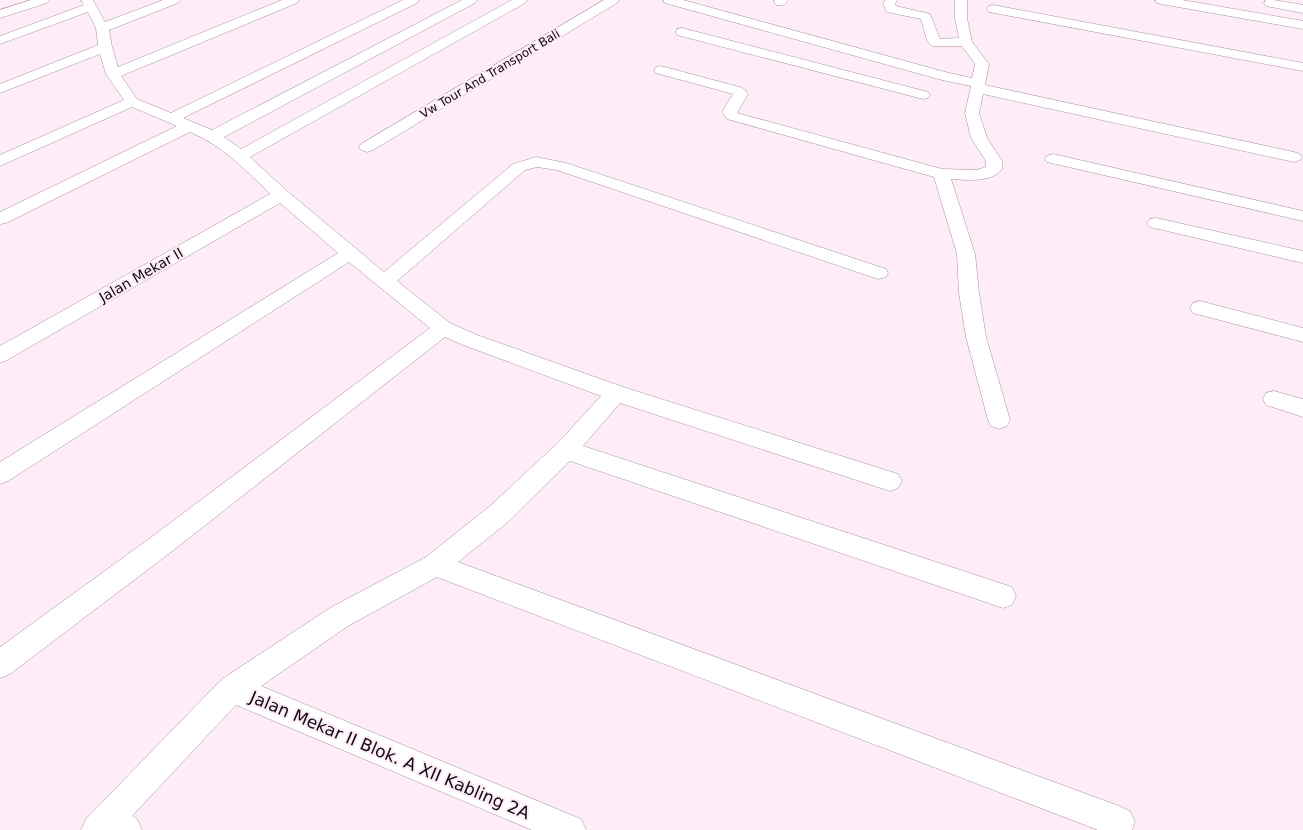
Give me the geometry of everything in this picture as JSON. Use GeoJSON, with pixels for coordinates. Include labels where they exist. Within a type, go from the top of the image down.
{"type":"FeatureCollection","features":[{"type":"Feature","properties":{"kind":"street"},"geometry":{"type":"LineString","coordinates":[[0,14],[43,0]]}},
{"type":"Feature","properties":{"kind":"street"},"geometry":{"type":"LineString","coordinates":[[102,28],[174,0]]}},
{"type":"Feature","properties":{"kind":"street"},"geometry":{"type":"LineString","coordinates":[[113,74],[293,0]]}},
{"type":"Feature","properties":{"kind":"street"},"geometry":{"type":"LineString","coordinates":[[172,118],[413,0]]}},
{"type":"Feature","properties":{"kind":"street"},"geometry":{"type":"LineString","coordinates":[[213,136],[471,0]]}},
{"type":"Feature","properties":{"kind":"street"},"geometry":{"type":"LineString","coordinates":[[240,156],[521,0]]}},
{"type":"Feature","properties":{"kind":"street","name":"Vw Tour And Transport Bali"},"geometry":{"type":"LineString","coordinates":[[366,147],[613,0]]}},
{"type":"Feature","properties":{"kind":"street"},"geometry":{"type":"LineString","coordinates":[[669,0],[978,86],[1294,157]]}},
{"type":"Feature","properties":{"kind":"street"},"geometry":{"type":"LineString","coordinates":[[891,0],[889,4],[891,9],[926,17],[934,41],[937,43],[966,42]]}},
{"type":"Feature","properties":{"kind":"street"},"geometry":{"type":"LineString","coordinates":[[661,70],[738,91],[741,94],[729,112],[732,116],[942,174],[977,174],[990,172],[994,169],[994,161],[980,138],[972,113],[982,64],[966,42],[961,18],[961,0]]}},
{"type":"Feature","properties":{"kind":"street"},"geometry":{"type":"LineString","coordinates":[[1161,0],[1303,26]]}},
{"type":"Feature","properties":{"kind":"street"},"geometry":{"type":"LineString","coordinates":[[1270,3],[1303,9]]}},
{"type":"Feature","properties":{"kind":"street"},"geometry":{"type":"LineString","coordinates":[[0,40],[89,4],[102,28],[105,47],[113,74],[132,102],[213,136],[240,156],[281,195],[385,282],[443,328],[470,340],[616,393],[890,481]]}},
{"type":"Feature","properties":{"kind":"street"},"geometry":{"type":"LineString","coordinates":[[993,9],[1303,67]]}},
{"type":"Feature","properties":{"kind":"street"},"geometry":{"type":"LineString","coordinates":[[706,11],[682,32],[923,95]]}},
{"type":"Feature","properties":{"kind":"street"},"geometry":{"type":"LineString","coordinates":[[0,89],[105,47]]}},
{"type":"Feature","properties":{"kind":"street"},"geometry":{"type":"LineString","coordinates":[[0,161],[132,102]]}},
{"type":"Feature","properties":{"kind":"street"},"geometry":{"type":"LineString","coordinates":[[0,219],[190,126]]}},
{"type":"Feature","properties":{"kind":"street"},"geometry":{"type":"LineString","coordinates":[[1053,159],[1303,216]]}},
{"type":"Feature","properties":{"kind":"street"},"geometry":{"type":"LineString","coordinates":[[385,282],[519,167],[536,162],[560,166],[879,273]]}},
{"type":"Feature","properties":{"kind":"street"},"geometry":{"type":"LineString","coordinates":[[942,174],[966,254],[969,293],[976,337],[999,420]]}},
{"type":"Feature","properties":{"kind":"street","name":"Jalan Mekar II"},"geometry":{"type":"LineString","coordinates":[[0,355],[281,195]]}},
{"type":"Feature","properties":{"kind":"street"},"geometry":{"type":"LineString","coordinates":[[1156,223],[1303,257]]}},
{"type":"Feature","properties":{"kind":"street"},"geometry":{"type":"LineString","coordinates":[[0,474],[351,253]]}},
{"type":"Feature","properties":{"kind":"street"},"geometry":{"type":"LineString","coordinates":[[1200,308],[1303,335]]}},
{"type":"Feature","properties":{"kind":"street"},"geometry":{"type":"LineString","coordinates":[[0,664],[162,544],[443,328]]}},
{"type":"Feature","properties":{"kind":"street"},"geometry":{"type":"LineString","coordinates":[[110,827],[232,689],[339,617],[434,565],[498,514],[566,450],[616,393]]}},
{"type":"Feature","properties":{"kind":"street"},"geometry":{"type":"LineString","coordinates":[[1274,399],[1303,408]]}},
{"type":"Feature","properties":{"kind":"street"},"geometry":{"type":"LineString","coordinates":[[566,450],[1003,596]]}},
{"type":"Feature","properties":{"kind":"street"},"geometry":{"type":"LineString","coordinates":[[434,565],[1119,822]]}},
{"type":"Feature","properties":{"kind":"street","name":"Jalan Mekar II Blok. A XII Kabling 2A"},"geometry":{"type":"LineString","coordinates":[[232,689],[570,830]]}}]}
